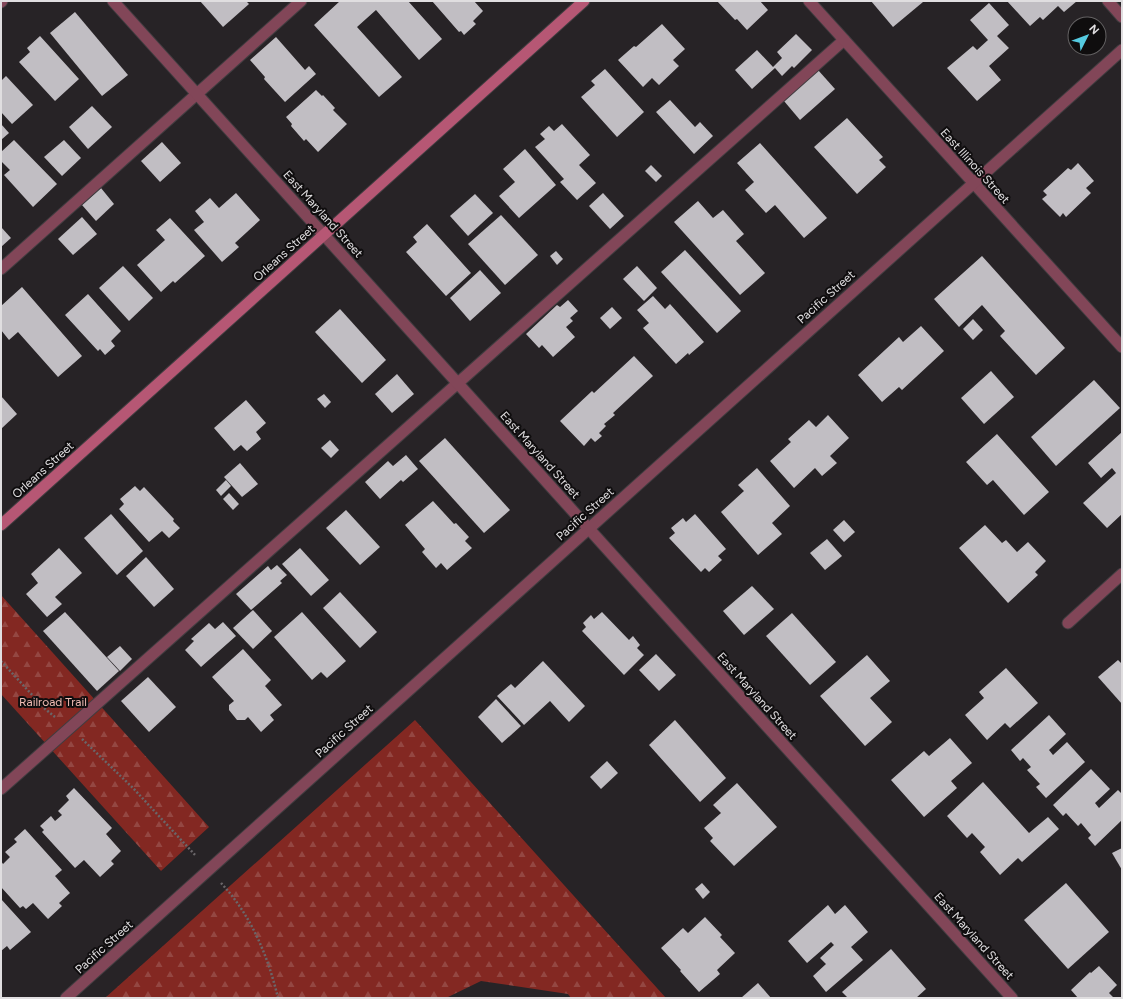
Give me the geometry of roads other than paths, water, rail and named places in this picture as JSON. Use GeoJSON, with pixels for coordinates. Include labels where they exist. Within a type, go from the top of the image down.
{"type":"FeatureCollection","features":[{"type":"Feature","properties":{"kind":"main road","name":"Orleans Street"},"geometry":{"type":"LineString","coordinates":[[1,525],[584,1]]}},
{"type":"Feature","properties":{"kind":"street","name":"East Maryland Street"},"geometry":{"type":"LineString","coordinates":[[113,1],[1012,998]]}},
{"type":"Feature","properties":{"kind":"street"},"geometry":{"type":"LineString","coordinates":[[1,269],[301,1]]}},
{"type":"Feature","properties":{"kind":"street","name":"East Illinois Street"},"geometry":{"type":"LineString","coordinates":[[809,1],[1122,347]]}},
{"type":"Feature","properties":{"kind":"street"},"geometry":{"type":"LineString","coordinates":[[1108,1],[1122,17]]}},
{"type":"Feature","properties":{"kind":"street"},"geometry":{"type":"LineString","coordinates":[[1,789],[844,40]]}},
{"type":"Feature","properties":{"kind":"street","name":"Pacific Street"},"geometry":{"type":"LineString","coordinates":[[66,998],[1122,50]]}},
{"type":"Feature","properties":{"kind":"street"},"geometry":{"type":"LineString","coordinates":[[1068,623],[1122,574]]}},
{"type":"Feature","properties":{"kind":"park label","name":"Railroad Trail"},"geometry":{"type":"Point","coordinates":[53,702]}}]}
